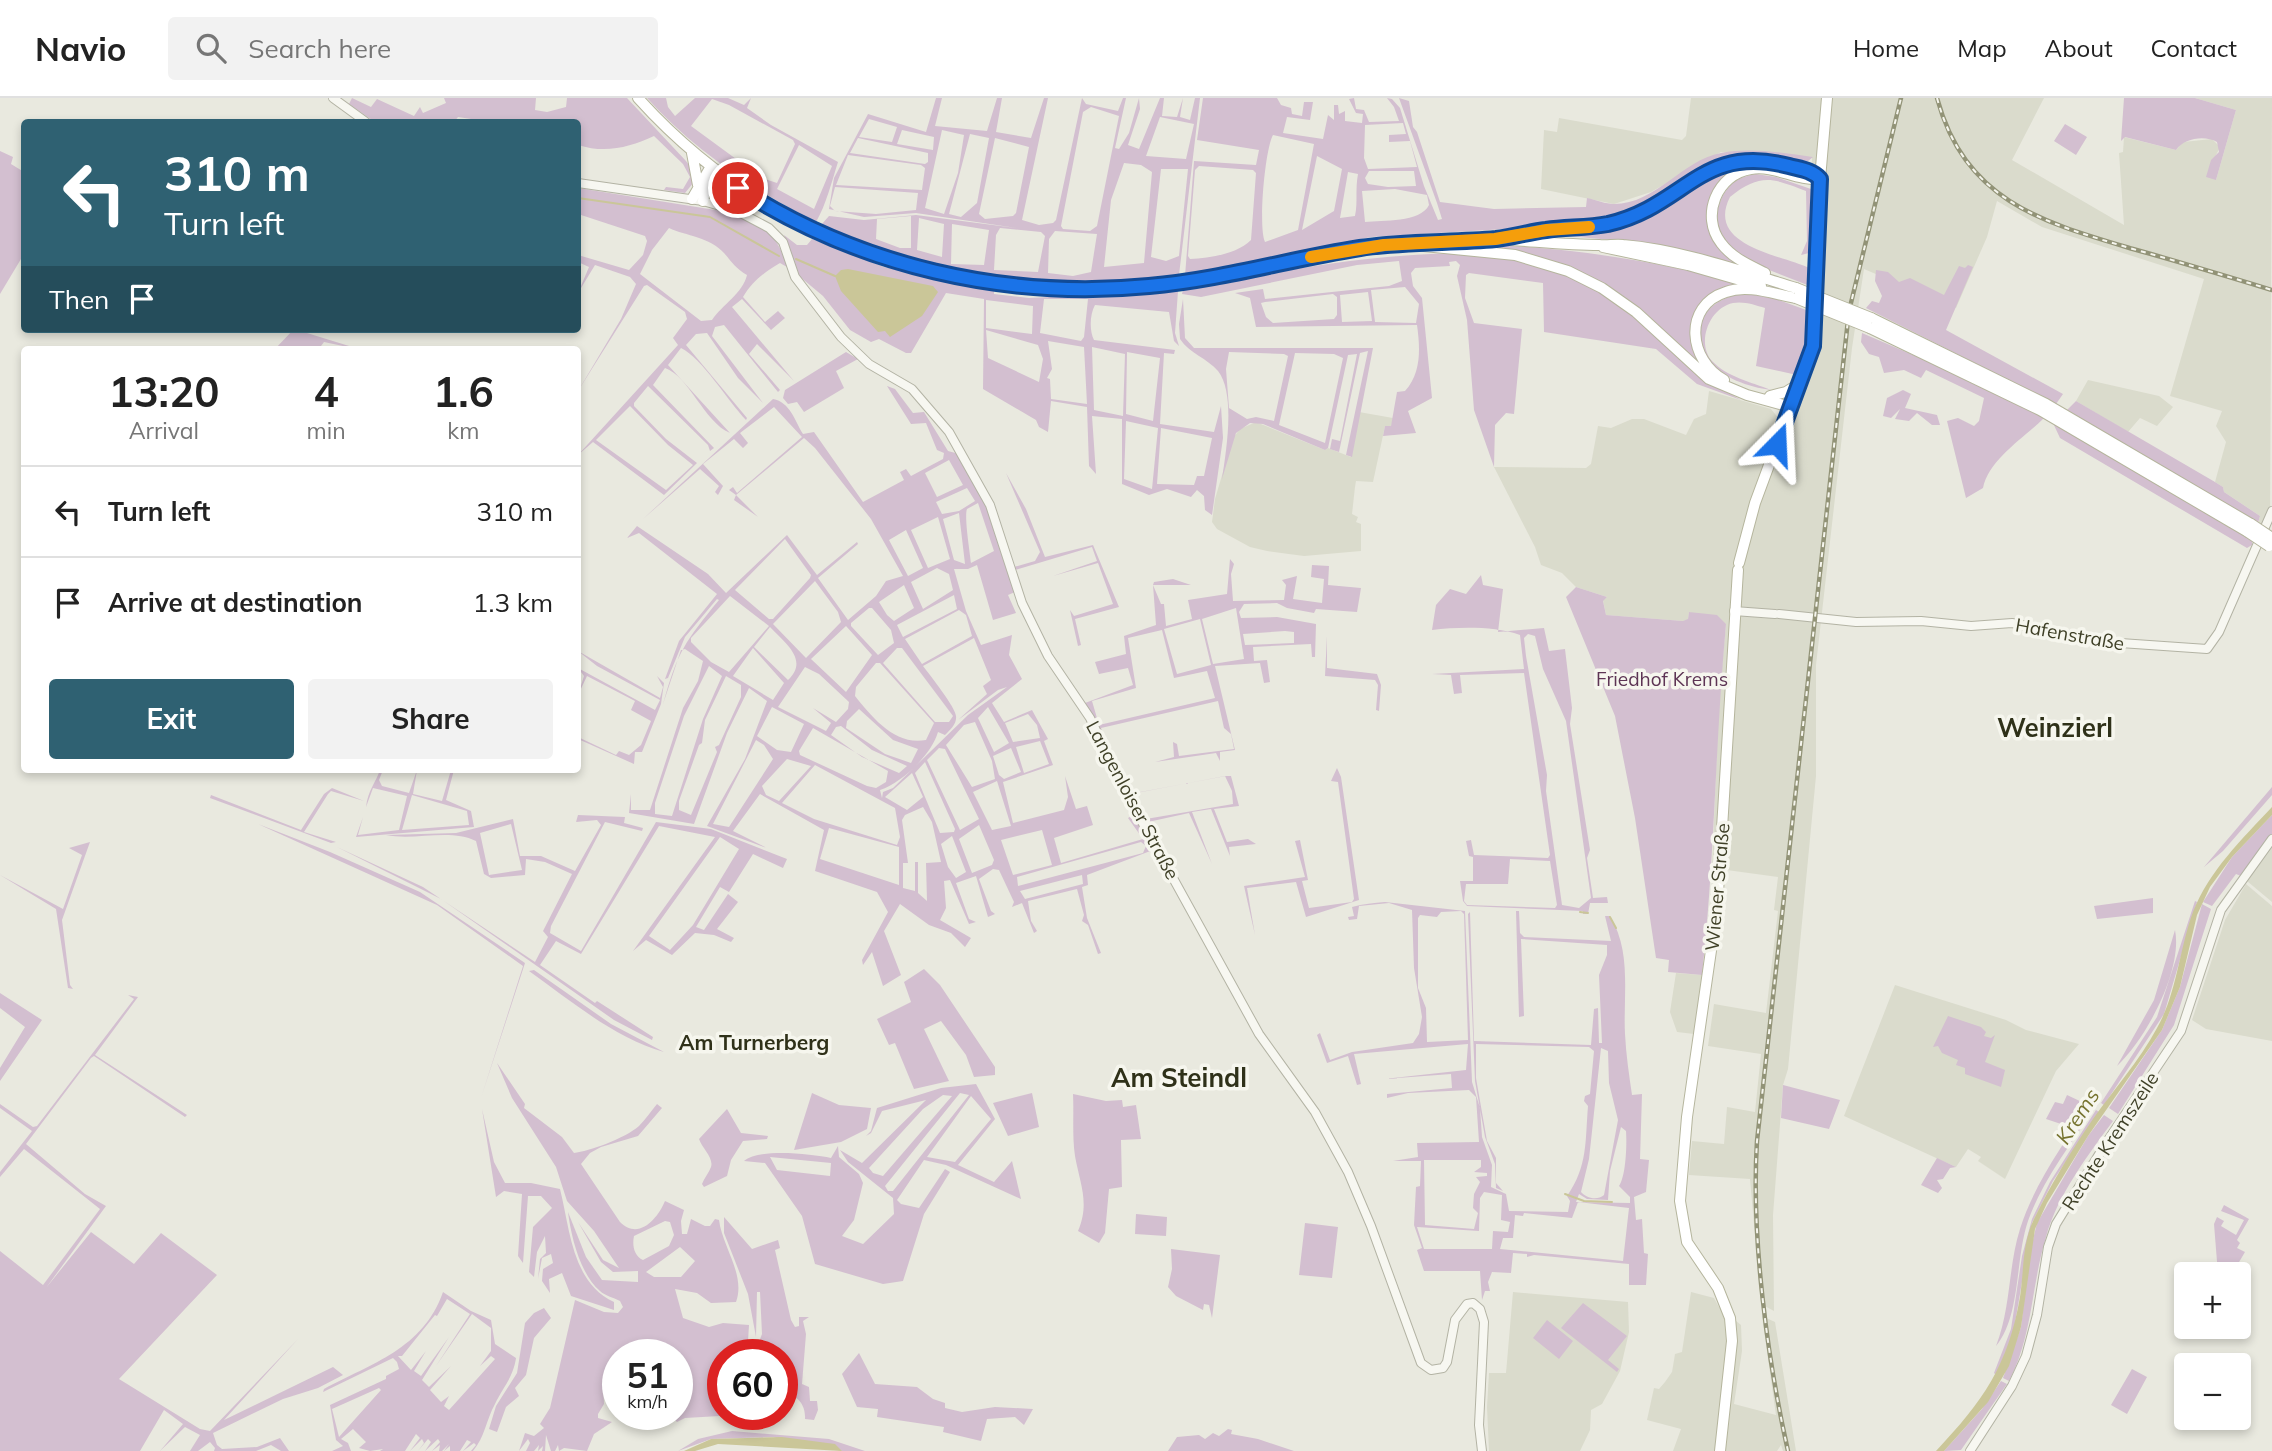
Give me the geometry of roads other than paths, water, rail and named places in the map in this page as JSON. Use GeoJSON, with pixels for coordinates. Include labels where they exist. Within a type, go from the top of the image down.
{"type":"FeatureCollection","features":[{"type":"Feature","properties":{"kind":"main road"},"geometry":{"type":"LineString","coordinates":[[638,98],[692,153],[713,170],[761,203],[806,226],[874,254],[924,269],[1035,288],[1096,289],[1167,284],[1341,251],[1408,243],[1495,239],[1623,219],[1660,204],[1712,169],[1737,160],[1777,163],[1811,172],[1820,179]]}},
{"type":"Feature","properties":{"kind":"main road","name":"Wiener Straße"},"geometry":{"type":"LineString","coordinates":[[1720,1451],[1731,1348],[1730,1318],[1718,1288],[1687,1242],[1680,1201],[1687,1117],[1717,909],[1734,611],[1739,567],[1750,519],[1801,382],[1814,335],[1820,179],[1827,98]]}},
{"type":"Feature","properties":{"kind":"main road"},"geometry":{"type":"LineString","coordinates":[[692,153],[698,185],[697,200]]}},
{"type":"Feature","properties":{"kind":"main road"},"geometry":{"type":"LineString","coordinates":[[1796,293],[1728,252],[1713,230],[1711,211],[1723,184],[1748,169],[1766,169],[1820,179]]}},
{"type":"Feature","properties":{"kind":"main road"},"geometry":{"type":"LineString","coordinates":[[698,185],[713,170]]}},
{"type":"Feature","properties":{"kind":"main road"},"geometry":{"type":"LineString","coordinates":[[697,200],[713,170]]}},
{"type":"Feature","properties":{"kind":"main road"},"geometry":{"type":"LineString","coordinates":[[1495,239],[1597,246],[1796,293],[1870,323],[2043,407],[2249,528],[2271,544]]}},
{"type":"Feature","properties":{"kind":"main road"},"geometry":{"type":"LineString","coordinates":[[1408,243],[1515,255],[1568,271],[1602,288],[1636,312],[1709,379],[1747,395],[1791,407]]}},
{"type":"Feature","properties":{"kind":"main road"},"geometry":{"type":"LineString","coordinates":[[1791,407],[1770,396],[1730,382],[1706,366],[1695,342],[1696,323],[1704,307],[1726,292],[1753,289],[1796,293]]}},
{"type":"Feature","properties":{"kind":"main road"},"geometry":{"type":"LineString","coordinates":[[1770,396],[1786,392],[1801,382]]}},
{"type":"Feature","properties":{"kind":"street"},"geometry":{"type":"LineString","coordinates":[[333,98],[362,119]]}},
{"type":"Feature","properties":{"kind":"street","name":"Langenloiser Straße"},"geometry":{"type":"LineString","coordinates":[[581,183],[697,200],[754,219],[775,233],[785,247],[793,273],[841,337],[869,364],[912,389],[958,446],[990,505],[1022,603],[1048,656],[1090,718],[1125,791],[1256,1028],[1315,1112],[1348,1172],[1371,1226],[1417,1357],[1425,1367],[1437,1371],[1447,1362],[1455,1320],[1462,1307],[1473,1303],[1480,1309],[1484,1322],[1479,1425],[1482,1451]]}},
{"type":"Feature","properties":{"kind":"street","name":"Hafenstraße"},"geometry":{"type":"LineString","coordinates":[[1734,611],[1828,620],[1921,621],[1971,626],[2012,622],[2106,642],[2207,649],[2219,632],[2272,511]]}},
{"type":"Feature","properties":{"kind":"street","name":"Rechte Kremszeile"},"geometry":{"type":"LineString","coordinates":[[1970,1451],[2012,1386],[2026,1356],[2038,1315],[2048,1247],[2056,1224],[2181,1031],[2221,910],[2272,839]]}},
{"type":"Feature","properties":{"kind":"waterway"},"geometry":{"type":"LineString","coordinates":[[581,198],[710,217],[779,256]]}},
{"type":"Feature","properties":{"kind":"waterway"},"geometry":{"type":"LineString","coordinates":[[796,259],[835,276]]}},
{"type":"Feature","properties":{"kind":"waterway"},"geometry":{"type":"LineString","coordinates":[[1580,912],[1588,913]]}},
{"type":"Feature","properties":{"kind":"waterway"},"geometry":{"type":"LineString","coordinates":[[1610,917],[1616,928]]}},
{"type":"Feature","properties":{"kind":"waterway"},"geometry":{"type":"LineString","coordinates":[[1565,1194],[1584,1201],[1612,1202]]}},
{"type":"Feature","properties":{"kind":"railway"},"geometry":{"type":"LineString","coordinates":[[1788,1451],[1773,1377],[1762,1296],[1756,1216],[1757,1141],[1849,311],[1901,98]]}},
{"type":"Feature","properties":{"kind":"railway"},"geometry":{"type":"LineString","coordinates":[[1937,98],[1950,133],[1967,161],[1987,184],[2011,202],[2068,229],[2272,290]]}},
{"type":"Feature","properties":{"kind":"district","name":"Weinzierl"},"geometry":{"type":"Point","coordinates":[2055,727]}},
{"type":"Feature","properties":{"kind":"district","name":"Am Turnerberg"},"geometry":{"type":"Point","coordinates":[754,1042]}},
{"type":"Feature","properties":{"kind":"district","name":"Am Steindl"},"geometry":{"type":"Point","coordinates":[1179,1077]}},
{"type":"Feature","properties":{"kind":"park label","name":"Friedhof Krems"},"geometry":{"type":"Point","coordinates":[1662,679]}},
{"type":"Feature","properties":{"kind":"water label","name":"Krems"},"geometry":{"type":"Point","coordinates":[2077,1116]}}]}
